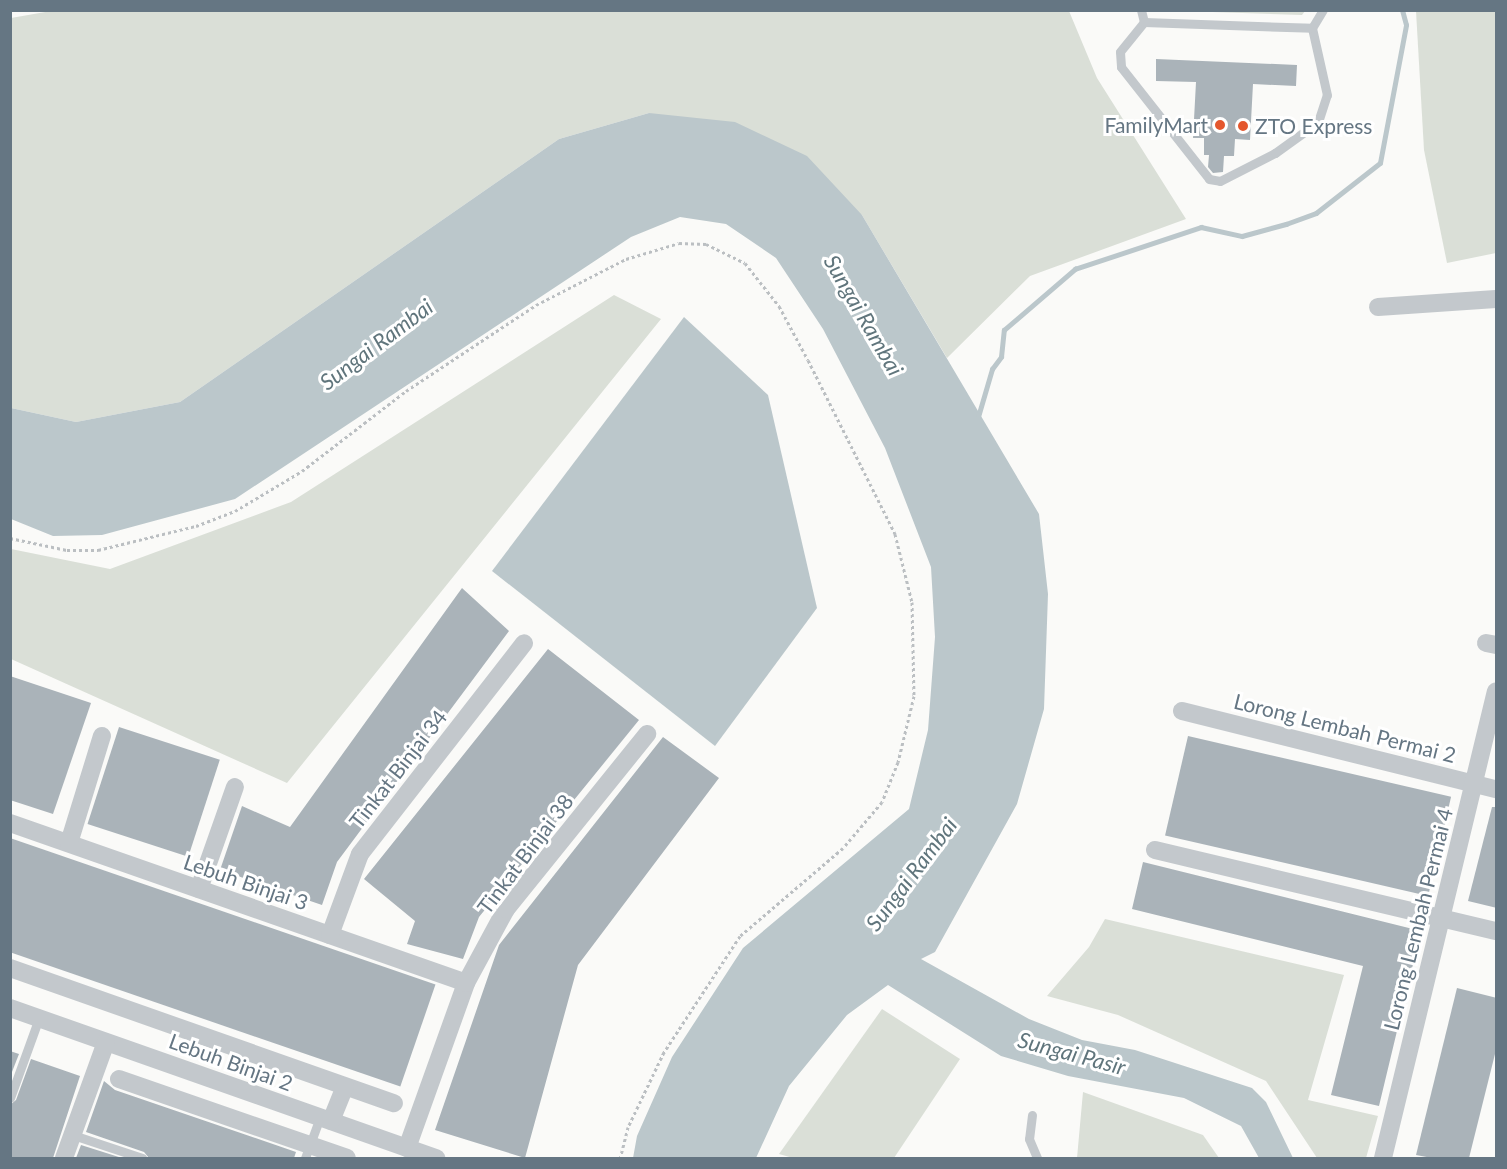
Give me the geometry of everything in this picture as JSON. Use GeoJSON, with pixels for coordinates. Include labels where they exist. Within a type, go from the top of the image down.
{"type":"FeatureCollection","features":[{"type":"Feature","properties":{"kind":"street"},"geometry":{"type":"LineString","coordinates":[[1378,308],[1497,299]]}},
{"type":"Feature","properties":{"kind":"street","name":"Tinkat Binjai 34"},"geometry":{"type":"LineString","coordinates":[[330,935],[360,854],[524,643]]}},
{"type":"Feature","properties":{"kind":"street","name":"Lorong Lembah Permai 4"},"geometry":{"type":"LineString","coordinates":[[1383,1158],[1497,691]]}},
{"type":"Feature","properties":{"kind":"street","name":"Lorong Lembah Permai 2"},"geometry":{"type":"LineString","coordinates":[[1182,711],[1497,789]]}},
{"type":"Feature","properties":{"kind":"street","name":"Tinkat Binjai 38"},"geometry":{"type":"LineString","coordinates":[[407,1148],[466,983],[506,909],[647,734]]}},
{"type":"Feature","properties":{"kind":"street"},"geometry":{"type":"LineString","coordinates":[[69,843],[102,736]]}},
{"type":"Feature","properties":{"kind":"street"},"geometry":{"type":"LineString","coordinates":[[199,889],[235,787]]}},
{"type":"Feature","properties":{"kind":"street","name":"Lebuh Binjai 3"},"geometry":{"type":"LineString","coordinates":[[10,823],[466,983]]}},
{"type":"Feature","properties":{"kind":"street"},"geometry":{"type":"LineString","coordinates":[[1155,850],[1497,932]]}},
{"type":"Feature","properties":{"kind":"street","name":"Lebuh Binjai 2"},"geometry":{"type":"LineString","coordinates":[[10,968],[394,1103]]}},
{"type":"Feature","properties":{"kind":"street","name":"Lebuh Binjai 2"},"geometry":{"type":"LineString","coordinates":[[10,1008],[436,1158]]}},
{"type":"Feature","properties":{"kind":"street"},"geometry":{"type":"LineString","coordinates":[[64,1158],[106,1042]]}},
{"type":"Feature","properties":{"kind":"street"},"geometry":{"type":"LineString","coordinates":[[118,1079],[308,1152],[347,1158]]}},
{"type":"Feature","properties":{"kind":"street"},"geometry":{"type":"LineString","coordinates":[[326,1119],[345,1087]]}},
{"type":"Feature","properties":{"kind":"lane"},"geometry":{"type":"LineString","coordinates":[[1141,10],[1144,22]]}},
{"type":"Feature","properties":{"kind":"lane"},"geometry":{"type":"LineString","coordinates":[[1144,22],[1120,52],[1121,67],[1209,179],[1220,181],[1275,153],[1318,122],[1327,95],[1312,28],[1323,10]]}},
{"type":"Feature","properties":{"kind":"lane"},"geometry":{"type":"LineString","coordinates":[[1144,22],[1312,28]]}},
{"type":"Feature","properties":{"kind":"lane"},"geometry":{"type":"LineString","coordinates":[[10,1098],[39,1018]]}},
{"type":"Feature","properties":{"kind":"lane"},"geometry":{"type":"LineString","coordinates":[[1032,1115],[1029,1138],[1037,1158]]}},
{"type":"Feature","properties":{"kind":"lane"},"geometry":{"type":"LineString","coordinates":[[308,1152],[326,1119]]}},
{"type":"Feature","properties":{"kind":"lane"},"geometry":{"type":"LineString","coordinates":[[73,1135],[142,1158]]}},
{"type":"Feature","properties":{"kind":"path"},"geometry":{"type":"LineString","coordinates":[[10,538],[67,550],[98,550],[206,522],[235,511],[302,471],[406,391],[536,305],[626,259],[671,245],[706,244],[745,263],[778,306],[804,351],[895,534],[912,602],[914,696],[898,762],[882,802],[843,848],[740,936],[664,1052],[628,1127],[620,1158]]}},
{"type":"Feature","properties":{"kind":"shaded area"},"geometry":{"type":"Polygon","coordinates":[[[51,11],[1069,11],[1097,78],[1186,219],[1030,276],[947,358],[862,215],[649,113],[559,139],[180,402],[76,422],[11,408],[11,18],[51,11]]]}},
{"type":"Feature","properties":{"kind":"shaded area"},"geometry":{"type":"Polygon","coordinates":[[[1182,11],[1305,11],[1302,15],[1182,11]]]}},
{"type":"Feature","properties":{"kind":"shaded area"},"geometry":{"type":"Polygon","coordinates":[[[1416,11],[1496,11],[1496,253],[1447,263],[1424,150],[1416,11]]]}},
{"type":"Feature","properties":{"kind":"shaded area"},"geometry":{"type":"Polygon","coordinates":[[[614,295],[661,319],[287,783],[11,659],[11,549],[110,569],[291,502],[614,295]]]}},
{"type":"Feature","properties":{"kind":"shaded area"},"geometry":{"type":"Polygon","coordinates":[[[1105,919],[1344,975],[1308,1100],[1378,1116],[1366,1158],[1317,1158],[1266,1081],[1118,1015],[1047,996],[1089,947],[1105,919]]]}},
{"type":"Feature","properties":{"kind":"shaded area"},"geometry":{"type":"Polygon","coordinates":[[[882,1009],[960,1059],[894,1158],[793,1158],[779,1154],[882,1009]]]}},
{"type":"Feature","properties":{"kind":"shaded area"},"geometry":{"type":"Polygon","coordinates":[[[1083,1092],[1203,1135],[1219,1158],[1077,1158],[1083,1092]]]}},
{"type":"Feature","properties":{"kind":"water"},"geometry":{"type":"Polygon","coordinates":[[[649,113],[735,122],[807,156],[862,215],[1039,514],[1048,594],[1044,709],[1017,804],[935,952],[921,959],[1029,1019],[1082,1040],[1135,1050],[1252,1088],[1266,1102],[1293,1158],[1259,1158],[1241,1126],[1184,1098],[1068,1076],[1001,1056],[888,985],[847,1015],[789,1086],[756,1158],[633,1158],[637,1136],[672,1057],[743,948],[909,809],[928,730],[935,637],[931,567],[885,448],[823,329],[776,258],[726,224],[680,217],[631,237],[235,499],[102,535],[53,536],[11,519],[11,408],[76,422],[180,402],[559,139],[649,113]]]}},
{"type":"Feature","properties":{"kind":"water"},"geometry":{"type":"Polygon","coordinates":[[[684,317],[768,395],[817,608],[715,746],[492,571],[684,317]]]}},
{"type":"Feature","properties":{"kind":"building"},"geometry":{"type":"Polygon","coordinates":[[[1156,59],[1297,65],[1296,86],[1253,84],[1250,140],[1235,139],[1234,156],[1224,156],[1223,172],[1213,173],[1208,167],[1209,155],[1204,155],[1204,138],[1193,138],[1196,82],[1156,81],[1156,59]]]}},
{"type":"Feature","properties":{"kind":"building"},"geometry":{"type":"Polygon","coordinates":[[[462,588],[509,631],[337,862],[322,905],[220,870],[242,806],[290,827],[462,588]]]}},
{"type":"Feature","properties":{"kind":"building"},"geometry":{"type":"Polygon","coordinates":[[[548,649],[639,720],[479,917],[463,959],[407,944],[415,921],[364,879],[548,649]]]}},
{"type":"Feature","properties":{"kind":"building"},"geometry":{"type":"Polygon","coordinates":[[[10,676],[91,703],[53,814],[10,800],[10,676]]]}},
{"type":"Feature","properties":{"kind":"building"},"geometry":{"type":"Polygon","coordinates":[[[119,727],[220,760],[188,857],[87,824],[119,727]]]}},
{"type":"Feature","properties":{"kind":"building"},"geometry":{"type":"Polygon","coordinates":[[[1188,736],[1451,797],[1428,896],[1165,835],[1188,736]]]}},
{"type":"Feature","properties":{"kind":"building"},"geometry":{"type":"Polygon","coordinates":[[[663,737],[719,778],[578,965],[525,1158],[435,1130],[499,945],[663,737]]]}},
{"type":"Feature","properties":{"kind":"building"},"geometry":{"type":"Polygon","coordinates":[[[1492,807],[1497,807],[1497,908],[1468,901],[1492,807]]]}},
{"type":"Feature","properties":{"kind":"building"},"geometry":{"type":"Polygon","coordinates":[[[10,838],[435,985],[400,1087],[10,952],[10,838]]]}},
{"type":"Feature","properties":{"kind":"building"},"geometry":{"type":"Polygon","coordinates":[[[1143,862],[1421,931],[1379,1106],[1331,1095],[1363,966],[1132,909],[1143,862]]]}},
{"type":"Feature","properties":{"kind":"building"},"geometry":{"type":"Polygon","coordinates":[[[1457,988],[1497,998],[1497,1046],[1469,1158],[1432,1158],[1416,1155],[1457,988]]]}},
{"type":"Feature","properties":{"kind":"building"},"geometry":{"type":"Polygon","coordinates":[[[10,1051],[19,1054],[10,1077],[10,1051]]]}},
{"type":"Feature","properties":{"kind":"building"},"geometry":{"type":"Polygon","coordinates":[[[31,1059],[80,1076],[53,1158],[10,1158],[10,1105],[16,1100],[31,1059]]]}},
{"type":"Feature","properties":{"kind":"building"},"geometry":{"type":"Polygon","coordinates":[[[104,1081],[115,1090],[296,1152],[294,1158],[149,1158],[144,1152],[86,1132],[104,1081]]]}},
{"type":"Feature","properties":{"kind":"building"},"geometry":{"type":"Polygon","coordinates":[[[81,1145],[122,1158],[76,1158],[81,1145]]]}},
{"type":"Feature","properties":{"kind":"waterway"},"geometry":{"type":"LineString","coordinates":[[978,417],[992,369],[1001,357],[1004,330],[1075,269],[1201,227],[1242,236],[1286,224],[1316,213],[1380,163],[1406,25],[1402,10]]}},
{"type":"Feature","properties":{"kind":"place","name":"FamilyMart"},"geometry":{"type":"Point","coordinates":[1220,125]}},
{"type":"Feature","properties":{"kind":"place","name":"ZTO Express"},"geometry":{"type":"Point","coordinates":[1243,126]}},
{"type":"Feature","properties":{"kind":"water label","name":"Sungai Rambai"},"geometry":{"type":"Point","coordinates":[864,315]}},
{"type":"Feature","properties":{"kind":"water label","name":"Sungai Rambai"},"geometry":{"type":"Point","coordinates":[376,344]}},
{"type":"Feature","properties":{"kind":"water label","name":"Sungai Rambai"},"geometry":{"type":"Point","coordinates":[911,874]}},
{"type":"Feature","properties":{"kind":"water label","name":"Sungai Pasir"},"geometry":{"type":"Point","coordinates":[1072,1053]}}]}
